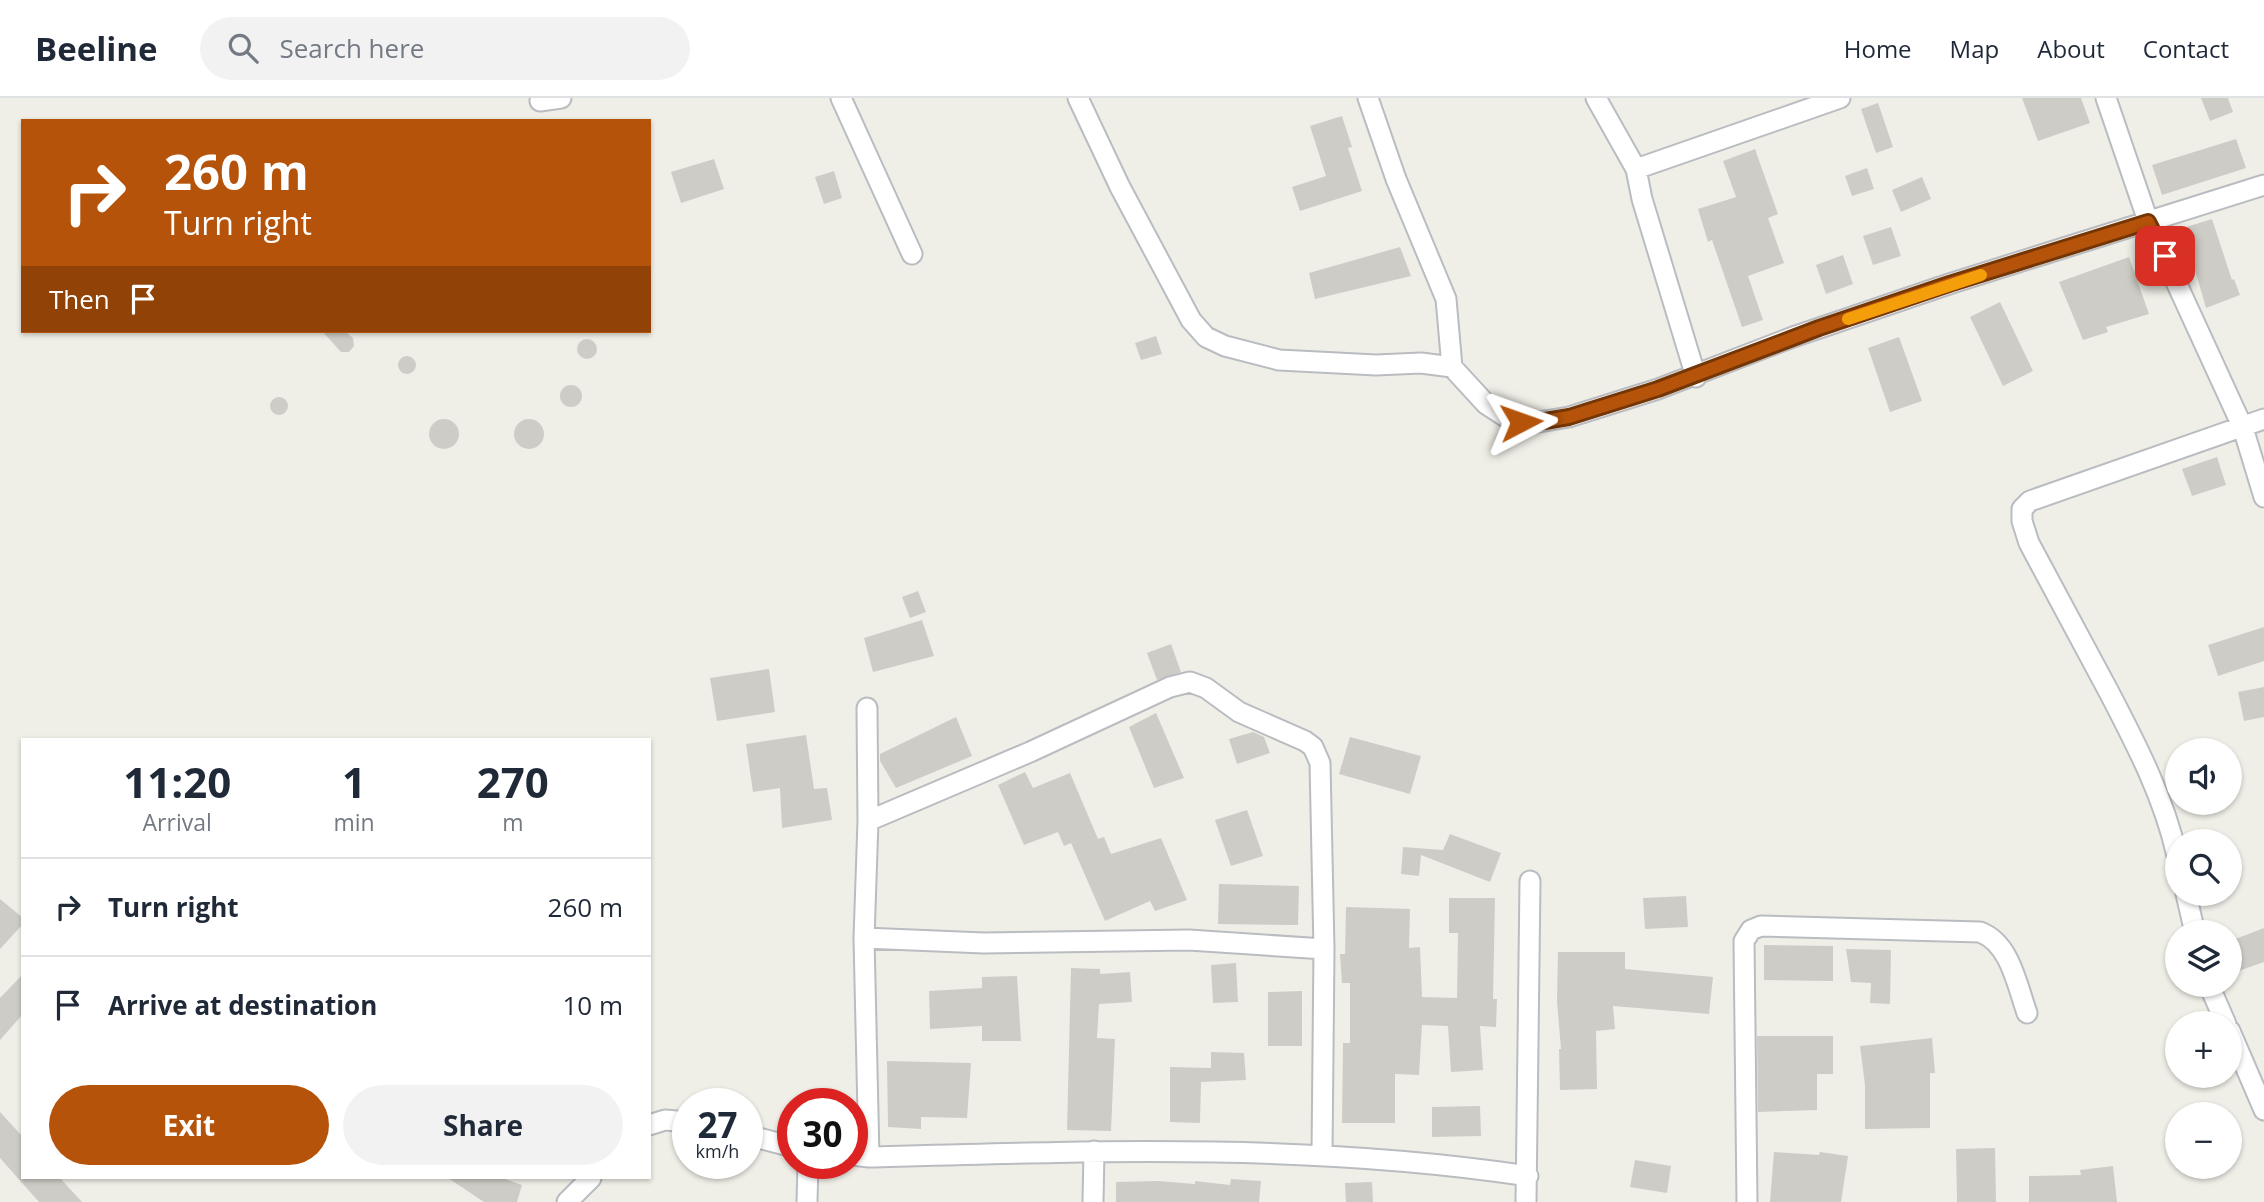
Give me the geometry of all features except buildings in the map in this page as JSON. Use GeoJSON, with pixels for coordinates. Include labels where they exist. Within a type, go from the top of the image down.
{"type":"FeatureCollection","features":[{"type":"Feature","properties":{"kind":"street"},"geometry":{"type":"LineString","coordinates":[[540,101],[561,98]]}},
{"type":"Feature","properties":{"kind":"street"},"geometry":{"type":"LineString","coordinates":[[841,98],[912,254]]}},
{"type":"Feature","properties":{"kind":"street"},"geometry":{"type":"LineString","coordinates":[[1078,98],[1120,187],[1191,320],[1206,337],[1225,346],[1279,360],[1376,365],[1421,363],[1452,367]]}},
{"type":"Feature","properties":{"kind":"street"},"geometry":{"type":"LineString","coordinates":[[1367,98],[1396,179],[1446,299],[1452,367],[1486,404],[1506,417],[1521,422],[1569,417],[1696,377],[1819,328],[1949,284],[2264,186]]}},
{"type":"Feature","properties":{"kind":"street"},"geometry":{"type":"LineString","coordinates":[[1596,98],[1636,169],[1642,200],[1696,377]]}},
{"type":"Feature","properties":{"kind":"street"},"geometry":{"type":"LineString","coordinates":[[1636,169],[1840,98]]}},
{"type":"Feature","properties":{"kind":"street"},"geometry":{"type":"LineString","coordinates":[[2106,98],[2148,222],[2243,428],[2264,497]]}},
{"type":"Feature","properties":{"kind":"street"},"geometry":{"type":"LineString","coordinates":[[2170,829],[2158,793],[2128,730],[2029,543],[2022,521],[2022,509],[2030,501],[2264,419]]}},
{"type":"Feature","properties":{"kind":"street"},"geometry":{"type":"LineString","coordinates":[[868,821],[1030,752],[1170,687],[1190,682],[1206,688],[1240,712],[1305,741],[1313,747],[1320,763],[1324,949],[1322,1154]]}},
{"type":"Feature","properties":{"kind":"street"},"geometry":{"type":"LineString","coordinates":[[861,1088],[868,821],[867,708]]}},
{"type":"Feature","properties":{"kind":"street"},"geometry":{"type":"LineString","coordinates":[[1526,1202],[1530,881]]}},
{"type":"Feature","properties":{"kind":"street"},"geometry":{"type":"LineString","coordinates":[[1747,1202],[1744,941],[1751,929],[1761,926],[1980,932],[1992,937],[2002,947],[2027,1013]]}},
{"type":"Feature","properties":{"kind":"street"},"geometry":{"type":"LineString","coordinates":[[864,937],[1007,943],[1189,940],[1324,949]]}},
{"type":"Feature","properties":{"kind":"street"},"geometry":{"type":"LineString","coordinates":[[2242,1059],[2264,1110]]}},
{"type":"Feature","properties":{"kind":"street"},"geometry":{"type":"LineString","coordinates":[[651,1124],[672,1121]]}},
{"type":"Feature","properties":{"kind":"street"},"geometry":{"type":"LineString","coordinates":[[868,1156],[1094,1151],[1322,1154],[1528,1176]]}},
{"type":"Feature","properties":{"kind":"street"},"geometry":{"type":"LineString","coordinates":[[1093,1202],[1094,1151]]}},
{"type":"Feature","properties":{"kind":"street"},"geometry":{"type":"LineString","coordinates":[[567,1202],[590,1179]]}},
{"type":"Feature","properties":{"kind":"street"},"geometry":{"type":"LineString","coordinates":[[807,1202],[808,1179]]}},
{"type":"Feature","properties":{"kind":"slow traffic"},"geometry":{"type":"LineString","coordinates":[[1848,319],[1981,275]]}},
{"type":"Feature","properties":{"kind":"route"},"geometry":{"type":"LineString","coordinates":[[1521,422],[1569,417],[1696,377],[1819,328],[2148,222],[2165,256]]}}]}
